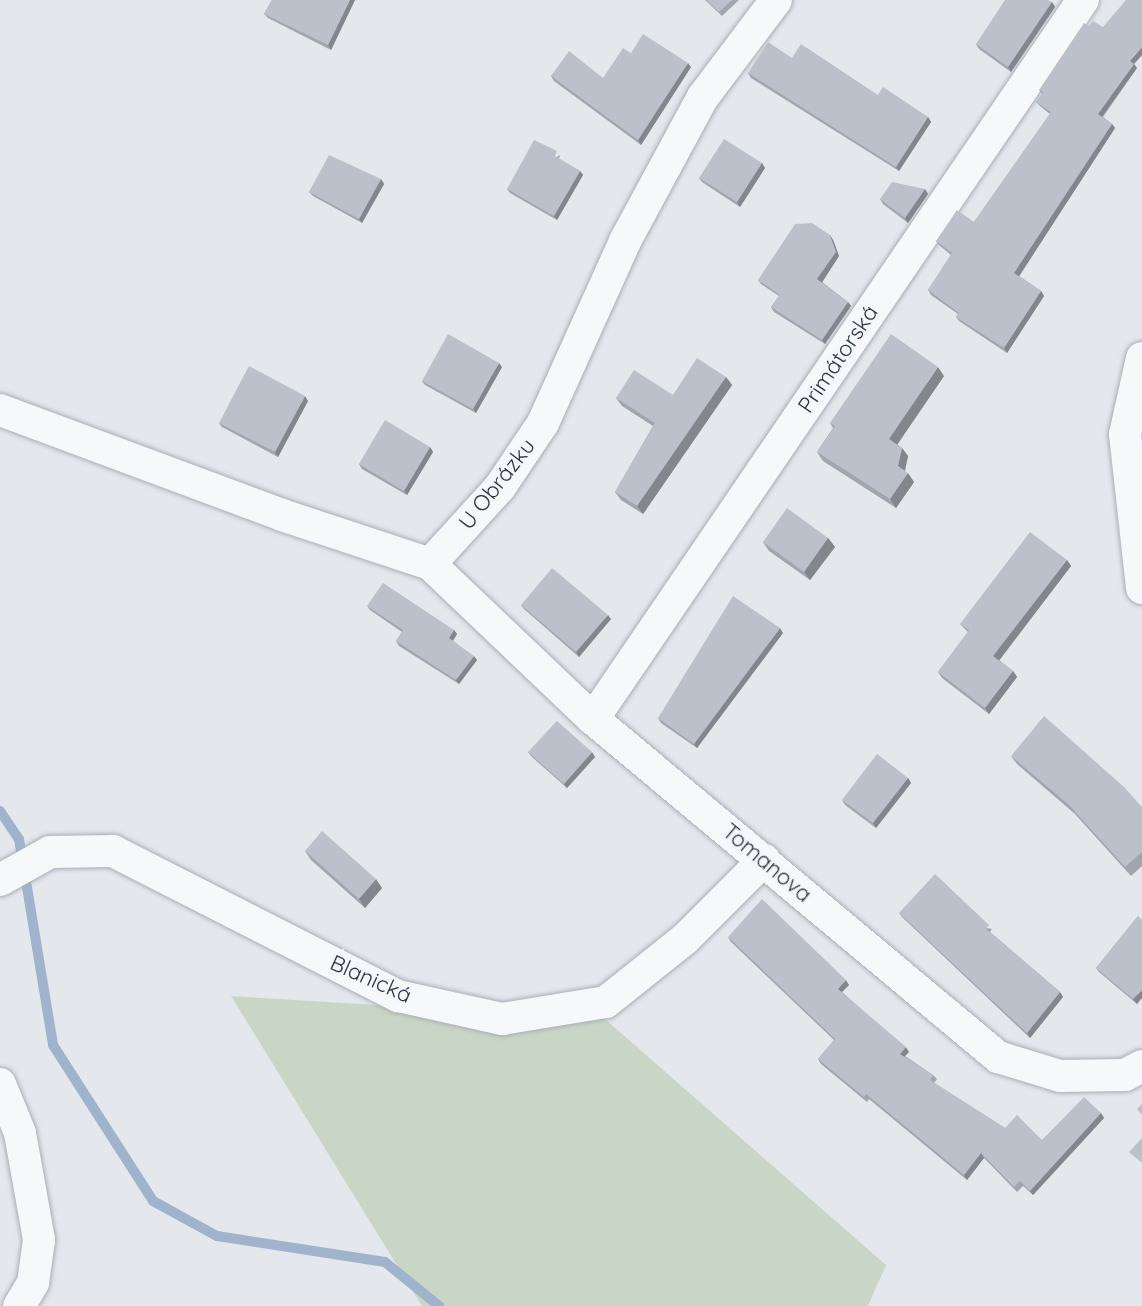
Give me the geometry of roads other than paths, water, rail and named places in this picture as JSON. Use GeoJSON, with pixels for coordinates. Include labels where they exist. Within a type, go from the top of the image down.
{"type":"FeatureCollection","features":[{"type":"Feature","properties":{"kind":"street","name":"U Obrázku"},"geometry":{"type":"LineString","coordinates":[[430,564],[500,487],[543,423],[625,241],[703,97],[776,0]]}},
{"type":"Feature","properties":{"kind":"street","name":"Primátorská"},"geometry":{"type":"LineString","coordinates":[[593,719],[1083,0]]}},
{"type":"Feature","properties":{"kind":"street"},"geometry":{"type":"LineString","coordinates":[[1142,358],[1125,434],[1142,588]]}},
{"type":"Feature","properties":{"kind":"street"},"geometry":{"type":"LineString","coordinates":[[0,410],[282,515],[430,564]]}},
{"type":"Feature","properties":{"kind":"street","name":"Tomanova"},"geometry":{"type":"LineString","coordinates":[[430,564],[593,719],[998,1057],[1060,1076],[1125,1075],[1142,1066]]}},
{"type":"Feature","properties":{"kind":"street","name":"Blanická"},"geometry":{"type":"LineString","coordinates":[[0,880],[50,852],[113,851],[398,996],[502,1019],[606,1002],[685,939],[764,860]]}},
{"type":"Feature","properties":{"kind":"street"},"geometry":{"type":"LineString","coordinates":[[0,1084],[20,1133],[39,1240],[33,1283],[19,1306]]}},
{"type":"Feature","properties":{"kind":"waterway"},"geometry":{"type":"LineString","coordinates":[[0,811],[19,839],[53,1045],[153,1201],[217,1236],[385,1262],[439,1306]]}}]}
